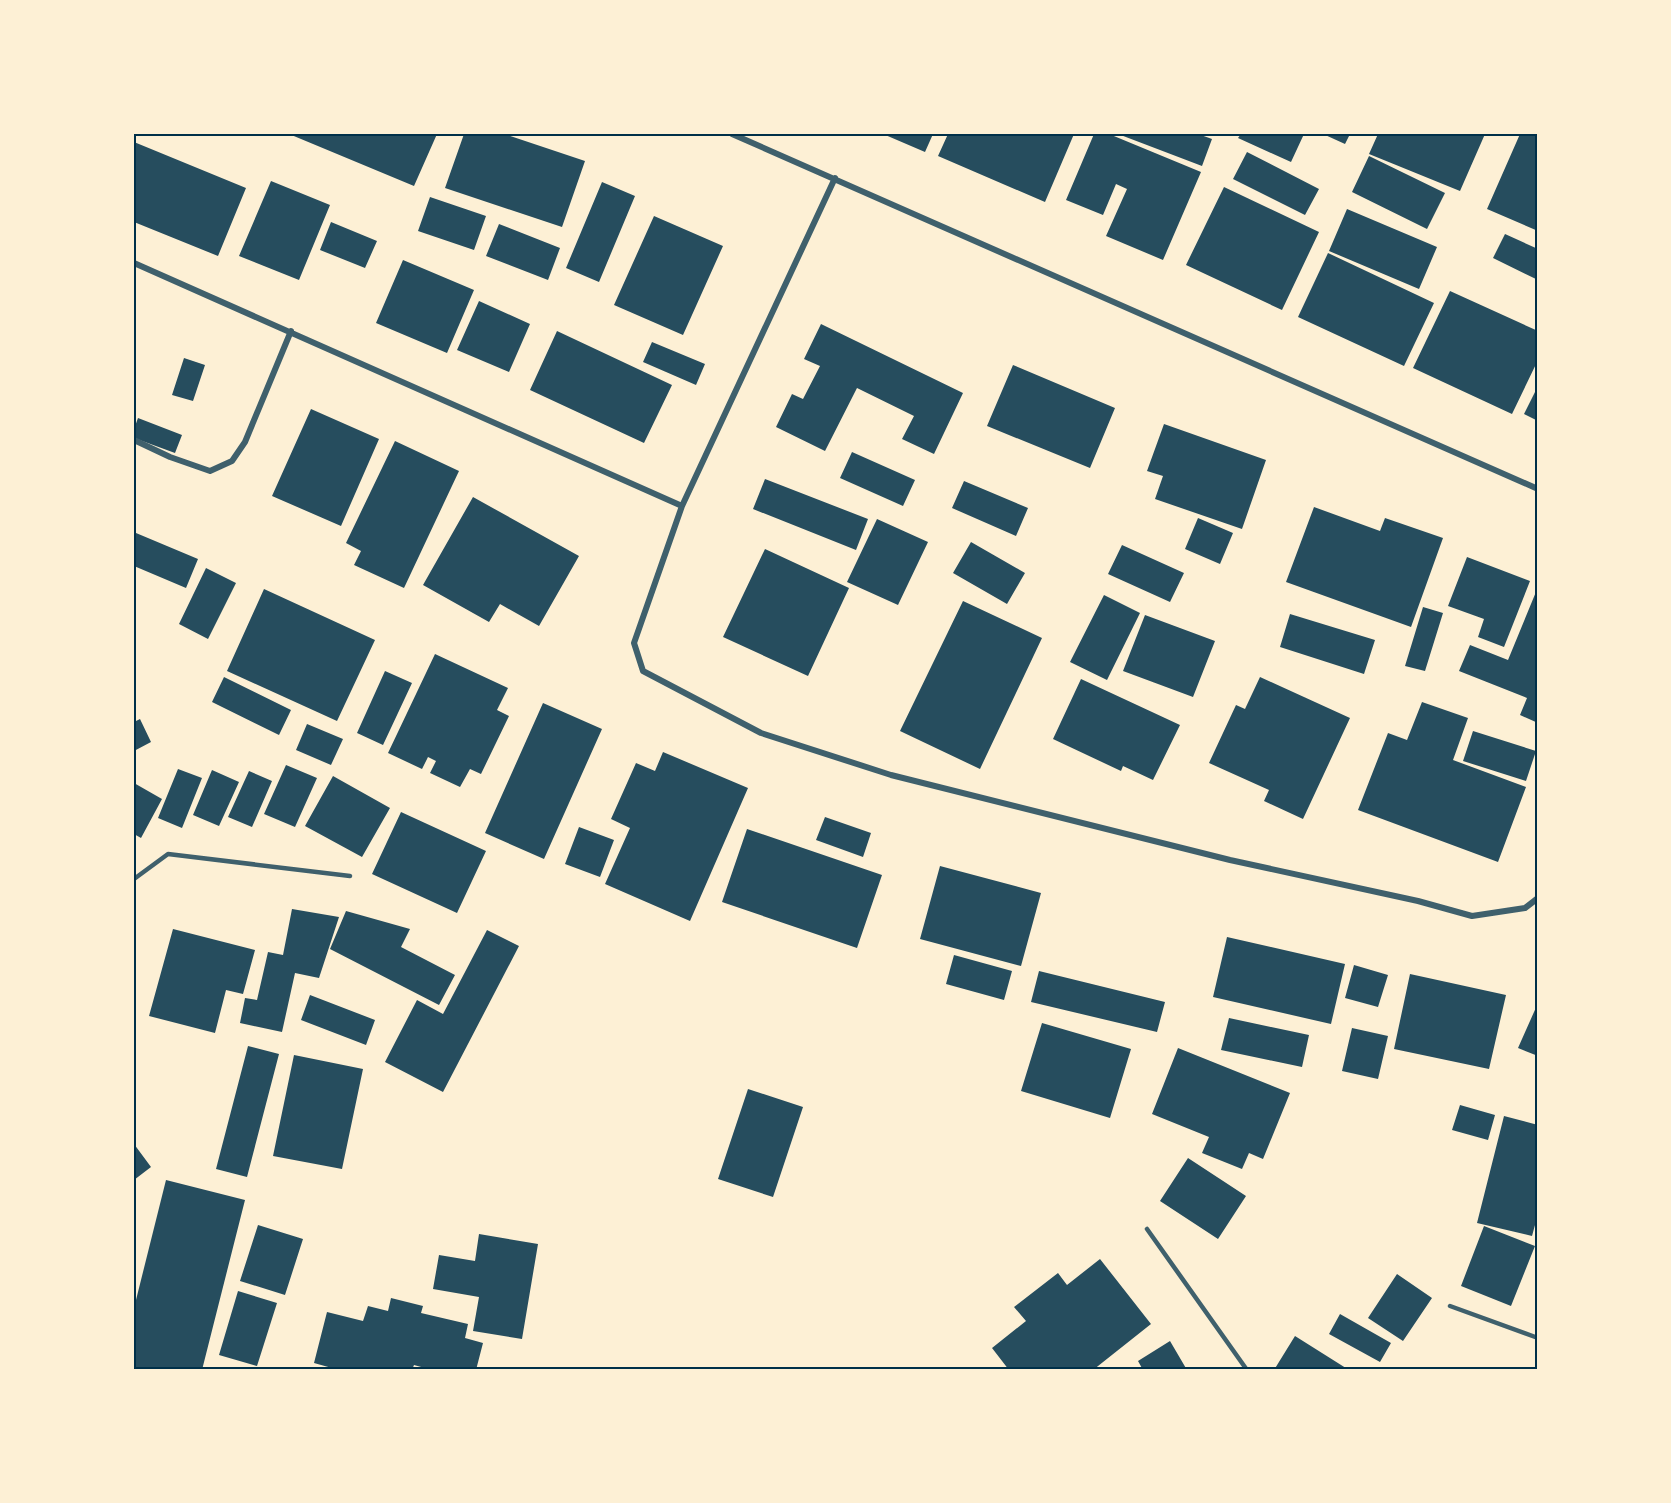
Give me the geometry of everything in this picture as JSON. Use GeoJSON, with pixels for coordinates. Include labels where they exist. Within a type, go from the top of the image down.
{"type":"FeatureCollection","features":[{"type":"Feature","properties":{"kind":"street"},"geometry":{"type":"LineString","coordinates":[[732,134],[1538,489]]}},
{"type":"Feature","properties":{"kind":"street"},"geometry":{"type":"LineString","coordinates":[[835,178],[682,506],[634,643],[643,671],[761,733],[891,776],[1084,825],[1418,901],[1472,916],[1525,908],[1538,898]]}},
{"type":"Feature","properties":{"kind":"street"},"geometry":{"type":"LineString","coordinates":[[134,262],[682,506]]}},
{"type":"Feature","properties":{"kind":"street"},"geometry":{"type":"LineString","coordinates":[[134,440],[210,471],[232,461],[245,442],[291,331]]}},
{"type":"Feature","properties":{"kind":"lane"},"geometry":{"type":"LineString","coordinates":[[134,879],[168,854],[350,876]]}},
{"type":"Feature","properties":{"kind":"lane"},"geometry":{"type":"LineString","coordinates":[[1147,1229],[1247,1370]]}},
{"type":"Feature","properties":{"kind":"lane"},"geometry":{"type":"LineString","coordinates":[[1450,1306],[1538,1338]]}},
{"type":"Feature","properties":{"kind":"building"},"geometry":{"type":"Polygon","coordinates":[[[289,134],[437,134],[414,186],[289,134]]]}},
{"type":"Feature","properties":{"kind":"building"},"geometry":{"type":"Polygon","coordinates":[[[464,134],[504,134],[585,161],[562,227],[445,188],[464,134]]]}},
{"type":"Feature","properties":{"kind":"building"},"geometry":{"type":"Polygon","coordinates":[[[883,134],[933,134],[925,152],[883,134]]]}},
{"type":"Feature","properties":{"kind":"building"},"geometry":{"type":"Polygon","coordinates":[[[948,134],[1074,134],[1045,202],[938,156],[948,134]]]}},
{"type":"Feature","properties":{"kind":"building"},"geometry":{"type":"Polygon","coordinates":[[[1094,134],[1109,134],[1201,172],[1163,260],[1106,236],[1127,189],[1116,184],[1103,215],[1066,200],[1094,134]]]}},
{"type":"Feature","properties":{"kind":"building"},"geometry":{"type":"Polygon","coordinates":[[[1118,134],[1198,134],[1212,139],[1202,166],[1118,134]]]}},
{"type":"Feature","properties":{"kind":"building"},"geometry":{"type":"Polygon","coordinates":[[[1241,134],[1304,134],[1291,162],[1238,138],[1241,134]]]}},
{"type":"Feature","properties":{"kind":"building"},"geometry":{"type":"Polygon","coordinates":[[[1323,134],[1350,134],[1345,144],[1323,134]]]}},
{"type":"Feature","properties":{"kind":"building"},"geometry":{"type":"Polygon","coordinates":[[[1378,134],[1485,134],[1460,191],[1369,154],[1378,134]]]}},
{"type":"Feature","properties":{"kind":"building"},"geometry":{"type":"Polygon","coordinates":[[[1520,134],[1538,136],[1538,231],[1487,209],[1520,134]]]}},
{"type":"Feature","properties":{"kind":"building"},"geometry":{"type":"Polygon","coordinates":[[[134,142],[246,188],[218,256],[134,222],[134,142]]]}},
{"type":"Feature","properties":{"kind":"building"},"geometry":{"type":"Polygon","coordinates":[[[1247,152],[1319,189],[1305,215],[1233,179],[1247,152]]]}},
{"type":"Feature","properties":{"kind":"building"},"geometry":{"type":"Polygon","coordinates":[[[1369,156],[1445,193],[1427,229],[1352,192],[1369,156]]]}},
{"type":"Feature","properties":{"kind":"building"},"geometry":{"type":"Polygon","coordinates":[[[271,181],[330,205],[299,280],[239,256],[271,181]]]}},
{"type":"Feature","properties":{"kind":"building"},"geometry":{"type":"Polygon","coordinates":[[[602,182],[635,196],[599,282],[566,268],[602,182]]]}},
{"type":"Feature","properties":{"kind":"building"},"geometry":{"type":"Polygon","coordinates":[[[1224,187],[1319,232],[1282,310],[1186,265],[1224,187]]]}},
{"type":"Feature","properties":{"kind":"building"},"geometry":{"type":"Polygon","coordinates":[[[430,197],[486,216],[474,250],[418,231],[430,197]]]}},
{"type":"Feature","properties":{"kind":"building"},"geometry":{"type":"Polygon","coordinates":[[[1347,209],[1437,247],[1419,289],[1329,251],[1347,209]]]}},
{"type":"Feature","properties":{"kind":"building"},"geometry":{"type":"Polygon","coordinates":[[[654,216],[723,246],[683,335],[614,305],[654,216]]]}},
{"type":"Feature","properties":{"kind":"building"},"geometry":{"type":"Polygon","coordinates":[[[331,222],[377,241],[365,268],[320,250],[331,222]]]}},
{"type":"Feature","properties":{"kind":"building"},"geometry":{"type":"Polygon","coordinates":[[[499,224],[560,248],[548,280],[486,256],[499,224]]]}},
{"type":"Feature","properties":{"kind":"building"},"geometry":{"type":"Polygon","coordinates":[[[1505,234],[1538,249],[1538,280],[1493,258],[1505,234]]]}},
{"type":"Feature","properties":{"kind":"building"},"geometry":{"type":"Polygon","coordinates":[[[1328,253],[1434,303],[1404,366],[1298,317],[1328,253]]]}},
{"type":"Feature","properties":{"kind":"building"},"geometry":{"type":"Polygon","coordinates":[[[403,260],[474,290],[447,353],[376,323],[403,260]]]}},
{"type":"Feature","properties":{"kind":"building"},"geometry":{"type":"Polygon","coordinates":[[[1450,291],[1538,331],[1538,360],[1512,414],[1413,368],[1450,291]]]}},
{"type":"Feature","properties":{"kind":"building"},"geometry":{"type":"Polygon","coordinates":[[[479,301],[530,324],[509,372],[457,350],[479,301]]]}},
{"type":"Feature","properties":{"kind":"building"},"geometry":{"type":"Polygon","coordinates":[[[821,324],[963,393],[934,454],[902,439],[914,416],[857,388],[825,451],[776,427],[792,394],[803,399],[820,366],[804,359],[821,324]]]}},
{"type":"Feature","properties":{"kind":"building"},"geometry":{"type":"Polygon","coordinates":[[[557,331],[672,385],[644,443],[530,390],[557,331]]]}},
{"type":"Feature","properties":{"kind":"building"},"geometry":{"type":"Polygon","coordinates":[[[652,342],[705,364],[696,385],[643,362],[652,342]]]}},
{"type":"Feature","properties":{"kind":"building"},"geometry":{"type":"Polygon","coordinates":[[[184,358],[205,365],[193,401],[172,395],[184,358]]]}},
{"type":"Feature","properties":{"kind":"building"},"geometry":{"type":"Polygon","coordinates":[[[1013,365],[1115,408],[1090,468],[987,426],[1013,365]]]}},
{"type":"Feature","properties":{"kind":"building"},"geometry":{"type":"Polygon","coordinates":[[[1538,386],[1538,421],[1524,414],[1538,386]]]}},
{"type":"Feature","properties":{"kind":"building"},"geometry":{"type":"Polygon","coordinates":[[[311,409],[379,439],[341,526],[272,496],[311,409]]]}},
{"type":"Feature","properties":{"kind":"building"},"geometry":{"type":"Polygon","coordinates":[[[138,418],[182,435],[175,453],[134,438],[138,418]]]}},
{"type":"Feature","properties":{"kind":"building"},"geometry":{"type":"Polygon","coordinates":[[[1164,424],[1266,460],[1242,529],[1155,499],[1163,476],[1147,471],[1164,424]]]}},
{"type":"Feature","properties":{"kind":"building"},"geometry":{"type":"Polygon","coordinates":[[[395,441],[459,471],[404,588],[354,565],[361,551],[346,543],[395,441]]]}},
{"type":"Feature","properties":{"kind":"building"},"geometry":{"type":"Polygon","coordinates":[[[852,452],[915,480],[903,506],[840,478],[852,452]]]}},
{"type":"Feature","properties":{"kind":"building"},"geometry":{"type":"Polygon","coordinates":[[[765,479],[868,519],[856,550],[753,509],[765,479]]]}},
{"type":"Feature","properties":{"kind":"building"},"geometry":{"type":"Polygon","coordinates":[[[964,481],[1028,508],[1016,536],[952,508],[964,481]]]}},
{"type":"Feature","properties":{"kind":"building"},"geometry":{"type":"Polygon","coordinates":[[[473,497],[579,556],[539,626],[500,604],[489,622],[423,585],[473,497]]]}},
{"type":"Feature","properties":{"kind":"building"},"geometry":{"type":"Polygon","coordinates":[[[1314,507],[1380,531],[1385,518],[1443,538],[1411,627],[1286,582],[1314,507]]]}},
{"type":"Feature","properties":{"kind":"building"},"geometry":{"type":"Polygon","coordinates":[[[1198,518],[1233,533],[1220,564],[1185,549],[1198,518]]]}},
{"type":"Feature","properties":{"kind":"building"},"geometry":{"type":"Polygon","coordinates":[[[877,519],[928,542],[898,605],[847,582],[877,519]]]}},
{"type":"Feature","properties":{"kind":"building"},"geometry":{"type":"Polygon","coordinates":[[[136,533],[198,559],[186,588],[134,566],[136,533]]]}},
{"type":"Feature","properties":{"kind":"building"},"geometry":{"type":"Polygon","coordinates":[[[971,542],[1025,573],[1007,604],[953,573],[971,542]]]}},
{"type":"Feature","properties":{"kind":"building"},"geometry":{"type":"Polygon","coordinates":[[[1122,545],[1184,573],[1170,602],[1108,574],[1122,545]]]}},
{"type":"Feature","properties":{"kind":"building"},"geometry":{"type":"Polygon","coordinates":[[[765,549],[849,588],[808,676],[723,637],[765,549]]]}},
{"type":"Feature","properties":{"kind":"building"},"geometry":{"type":"Polygon","coordinates":[[[1467,557],[1530,581],[1504,647],[1478,637],[1484,619],[1448,606],[1467,557]]]}},
{"type":"Feature","properties":{"kind":"building"},"geometry":{"type":"Polygon","coordinates":[[[206,568],[236,583],[208,639],[179,624],[206,568]]]}},
{"type":"Feature","properties":{"kind":"building"},"geometry":{"type":"Polygon","coordinates":[[[1538,587],[1538,723],[1520,715],[1527,698],[1459,671],[1470,645],[1508,660],[1538,587]]]}},
{"type":"Feature","properties":{"kind":"building"},"geometry":{"type":"Polygon","coordinates":[[[264,589],[375,640],[337,721],[227,671],[264,589]]]}},
{"type":"Feature","properties":{"kind":"building"},"geometry":{"type":"Polygon","coordinates":[[[1104,595],[1140,613],[1107,680],[1070,662],[1104,595]]]}},
{"type":"Feature","properties":{"kind":"building"},"geometry":{"type":"Polygon","coordinates":[[[963,601],[1042,638],[980,769],[900,731],[963,601]]]}},
{"type":"Feature","properties":{"kind":"building"},"geometry":{"type":"Polygon","coordinates":[[[1423,607],[1443,613],[1425,671],[1405,666],[1423,607]]]}},
{"type":"Feature","properties":{"kind":"building"},"geometry":{"type":"Polygon","coordinates":[[[1290,614],[1375,640],[1364,674],[1280,647],[1290,614]]]}},
{"type":"Feature","properties":{"kind":"building"},"geometry":{"type":"Polygon","coordinates":[[[1145,615],[1215,641],[1193,697],[1123,671],[1145,615]]]}},
{"type":"Feature","properties":{"kind":"building"},"geometry":{"type":"Polygon","coordinates":[[[435,654],[508,688],[497,710],[509,716],[481,774],[470,769],[460,787],[430,773],[436,761],[428,757],[422,769],[388,753],[435,654]]]}},
{"type":"Feature","properties":{"kind":"building"},"geometry":{"type":"Polygon","coordinates":[[[385,671],[412,683],[383,745],[357,733],[385,671]]]}},
{"type":"Feature","properties":{"kind":"building"},"geometry":{"type":"Polygon","coordinates":[[[224,677],[291,710],[279,735],[212,702],[224,677]]]}},
{"type":"Feature","properties":{"kind":"building"},"geometry":{"type":"Polygon","coordinates":[[[1260,677],[1350,718],[1303,819],[1264,801],[1269,790],[1209,763],[1236,705],[1245,709],[1260,677]]]}},
{"type":"Feature","properties":{"kind":"building"},"geometry":{"type":"Polygon","coordinates":[[[1081,679],[1180,725],[1153,780],[1123,766],[1121,771],[1053,739],[1081,679]]]}},
{"type":"Feature","properties":{"kind":"building"},"geometry":{"type":"Polygon","coordinates":[[[1422,702],[1468,718],[1453,760],[1526,787],[1498,862],[1358,810],[1388,733],[1407,740],[1422,702]]]}},
{"type":"Feature","properties":{"kind":"building"},"geometry":{"type":"Polygon","coordinates":[[[543,703],[602,729],[544,859],[485,833],[543,703]]]}},
{"type":"Feature","properties":{"kind":"building"},"geometry":{"type":"Polygon","coordinates":[[[140,719],[151,742],[134,751],[134,722],[140,719]]]}},
{"type":"Feature","properties":{"kind":"building"},"geometry":{"type":"Polygon","coordinates":[[[307,724],[343,739],[331,765],[296,750],[307,724]]]}},
{"type":"Feature","properties":{"kind":"building"},"geometry":{"type":"Polygon","coordinates":[[[1473,731],[1536,751],[1526,781],[1463,761],[1473,731]]]}},
{"type":"Feature","properties":{"kind":"building"},"geometry":{"type":"Polygon","coordinates":[[[663,752],[748,788],[690,921],[605,884],[630,828],[611,819],[636,763],[655,771],[663,752]]]}},
{"type":"Feature","properties":{"kind":"building"},"geometry":{"type":"Polygon","coordinates":[[[286,765],[317,778],[295,827],[264,814],[286,765]]]}},
{"type":"Feature","properties":{"kind":"building"},"geometry":{"type":"Polygon","coordinates":[[[178,769],[202,778],[182,828],[158,818],[178,769]]]}},
{"type":"Feature","properties":{"kind":"building"},"geometry":{"type":"Polygon","coordinates":[[[212,770],[239,782],[219,826],[193,815],[212,770]]]}},
{"type":"Feature","properties":{"kind":"building"},"geometry":{"type":"Polygon","coordinates":[[[249,771],[272,781],[252,827],[228,817],[249,771]]]}},
{"type":"Feature","properties":{"kind":"building"},"geometry":{"type":"Polygon","coordinates":[[[333,776],[390,808],[362,857],[305,826],[333,776]]]}},
{"type":"Feature","properties":{"kind":"building"},"geometry":{"type":"Polygon","coordinates":[[[134,783],[162,799],[141,838],[134,834],[134,783]]]}},
{"type":"Feature","properties":{"kind":"building"},"geometry":{"type":"Polygon","coordinates":[[[401,812],[486,851],[457,913],[372,874],[401,812]]]}},
{"type":"Feature","properties":{"kind":"building"},"geometry":{"type":"Polygon","coordinates":[[[825,817],[871,833],[863,857],[816,840],[825,817]]]}},
{"type":"Feature","properties":{"kind":"building"},"geometry":{"type":"Polygon","coordinates":[[[579,827],[614,840],[600,877],[565,864],[579,827]]]}},
{"type":"Feature","properties":{"kind":"building"},"geometry":{"type":"Polygon","coordinates":[[[747,829],[882,875],[857,948],[722,902],[747,829]]]}},
{"type":"Feature","properties":{"kind":"building"},"geometry":{"type":"Polygon","coordinates":[[[940,866],[1041,893],[1021,966],[920,939],[940,866]]]}},
{"type":"Feature","properties":{"kind":"building"},"geometry":{"type":"Polygon","coordinates":[[[292,909],[339,917],[319,978],[295,973],[282,1032],[240,1023],[245,998],[257,1000],[268,952],[283,955],[292,909]]]}},
{"type":"Feature","properties":{"kind":"building"},"geometry":{"type":"Polygon","coordinates":[[[346,911],[410,929],[401,947],[455,975],[439,1005],[330,949],[346,911]]]}},
{"type":"Feature","properties":{"kind":"building"},"geometry":{"type":"Polygon","coordinates":[[[173,929],[255,950],[243,994],[226,990],[215,1033],[149,1016],[173,929]]]}},
{"type":"Feature","properties":{"kind":"building"},"geometry":{"type":"Polygon","coordinates":[[[487,930],[519,946],[443,1092],[385,1062],[417,1000],[443,1014],[487,930]]]}},
{"type":"Feature","properties":{"kind":"building"},"geometry":{"type":"Polygon","coordinates":[[[1227,937],[1345,964],[1331,1024],[1213,997],[1227,937]]]}},
{"type":"Feature","properties":{"kind":"building"},"geometry":{"type":"Polygon","coordinates":[[[954,955],[1012,971],[1004,1000],[946,984],[954,955]]]}},
{"type":"Feature","properties":{"kind":"building"},"geometry":{"type":"Polygon","coordinates":[[[1354,965],[1388,975],[1378,1007],[1345,998],[1354,965]]]}},
{"type":"Feature","properties":{"kind":"building"},"geometry":{"type":"Polygon","coordinates":[[[1039,971],[1165,1002],[1157,1032],[1031,1002],[1039,971]]]}},
{"type":"Feature","properties":{"kind":"building"},"geometry":{"type":"Polygon","coordinates":[[[1410,974],[1506,995],[1489,1069],[1394,1049],[1410,974]]]}},
{"type":"Feature","properties":{"kind":"building"},"geometry":{"type":"Polygon","coordinates":[[[310,995],[375,1020],[366,1045],[301,1020],[310,995]]]}},
{"type":"Feature","properties":{"kind":"building"},"geometry":{"type":"Polygon","coordinates":[[[1538,1003],[1538,1056],[1518,1048],[1538,1003]]]}},
{"type":"Feature","properties":{"kind":"building"},"geometry":{"type":"Polygon","coordinates":[[[1229,1018],[1309,1035],[1302,1067],[1221,1050],[1229,1018]]]}},
{"type":"Feature","properties":{"kind":"building"},"geometry":{"type":"Polygon","coordinates":[[[1042,1023],[1131,1049],[1110,1118],[1021,1091],[1042,1023]]]}},
{"type":"Feature","properties":{"kind":"building"},"geometry":{"type":"Polygon","coordinates":[[[1352,1028],[1388,1036],[1378,1079],[1342,1071],[1352,1028]]]}},
{"type":"Feature","properties":{"kind":"building"},"geometry":{"type":"Polygon","coordinates":[[[248,1046],[279,1054],[247,1177],[216,1169],[248,1046]]]}},
{"type":"Feature","properties":{"kind":"building"},"geometry":{"type":"Polygon","coordinates":[[[1178,1048],[1290,1093],[1263,1159],[1249,1153],[1242,1169],[1202,1153],[1209,1137],[1152,1114],[1178,1048]]]}},
{"type":"Feature","properties":{"kind":"building"},"geometry":{"type":"Polygon","coordinates":[[[294,1055],[363,1069],[342,1169],[273,1156],[294,1055]]]}},
{"type":"Feature","properties":{"kind":"building"},"geometry":{"type":"Polygon","coordinates":[[[748,1089],[803,1107],[773,1197],[718,1179],[748,1089]]]}},
{"type":"Feature","properties":{"kind":"building"},"geometry":{"type":"Polygon","coordinates":[[[1460,1105],[1495,1115],[1488,1140],[1452,1130],[1460,1105]]]}},
{"type":"Feature","properties":{"kind":"building"},"geometry":{"type":"Polygon","coordinates":[[[1504,1116],[1538,1125],[1538,1214],[1532,1236],[1477,1223],[1504,1116]]]}},
{"type":"Feature","properties":{"kind":"building"},"geometry":{"type":"Polygon","coordinates":[[[134,1144],[151,1167],[134,1180],[134,1144]]]}},
{"type":"Feature","properties":{"kind":"building"},"geometry":{"type":"Polygon","coordinates":[[[1188,1158],[1246,1196],[1218,1239],[1160,1201],[1188,1158]]]}},
{"type":"Feature","properties":{"kind":"building"},"geometry":{"type":"Polygon","coordinates":[[[166,1180],[245,1200],[202,1370],[134,1370],[134,1308],[166,1180]]]}},
{"type":"Feature","properties":{"kind":"building"},"geometry":{"type":"Polygon","coordinates":[[[258,1225],[303,1239],[285,1295],[240,1281],[258,1225]]]}},
{"type":"Feature","properties":{"kind":"building"},"geometry":{"type":"Polygon","coordinates":[[[1484,1226],[1535,1246],[1511,1306],[1461,1286],[1484,1226]]]}},
{"type":"Feature","properties":{"kind":"building"},"geometry":{"type":"Polygon","coordinates":[[[479,1234],[538,1244],[522,1339],[473,1331],[479,1297],[433,1289],[439,1255],[475,1261],[479,1234]]]}},
{"type":"Feature","properties":{"kind":"building"},"geometry":{"type":"Polygon","coordinates":[[[1100,1259],[1151,1324],[1093,1370],[1009,1370],[992,1348],[1026,1321],[1014,1307],[1058,1273],[1067,1285],[1100,1259]]]}},
{"type":"Feature","properties":{"kind":"building"},"geometry":{"type":"Polygon","coordinates":[[[1397,1274],[1432,1298],[1403,1341],[1368,1318],[1397,1274]]]}},
{"type":"Feature","properties":{"kind":"building"},"geometry":{"type":"Polygon","coordinates":[[[238,1291],[277,1303],[257,1366],[219,1355],[238,1291]]]}},
{"type":"Feature","properties":{"kind":"building"},"geometry":{"type":"Polygon","coordinates":[[[391,1298],[423,1306],[421,1313],[468,1324],[465,1338],[483,1343],[476,1370],[432,1370],[414,1365],[412,1370],[339,1370],[314,1363],[327,1312],[363,1321],[368,1306],[388,1311],[391,1298]]]}},
{"type":"Feature","properties":{"kind":"building"},"geometry":{"type":"Polygon","coordinates":[[[1340,1314],[1391,1343],[1380,1362],[1329,1334],[1340,1314]]]}},
{"type":"Feature","properties":{"kind":"building"},"geometry":{"type":"Polygon","coordinates":[[[1295,1336],[1349,1370],[1274,1370],[1295,1336]]]}},
{"type":"Feature","properties":{"kind":"building"},"geometry":{"type":"Polygon","coordinates":[[[1170,1341],[1187,1370],[1143,1370],[1138,1361],[1170,1341]]]}}]}
